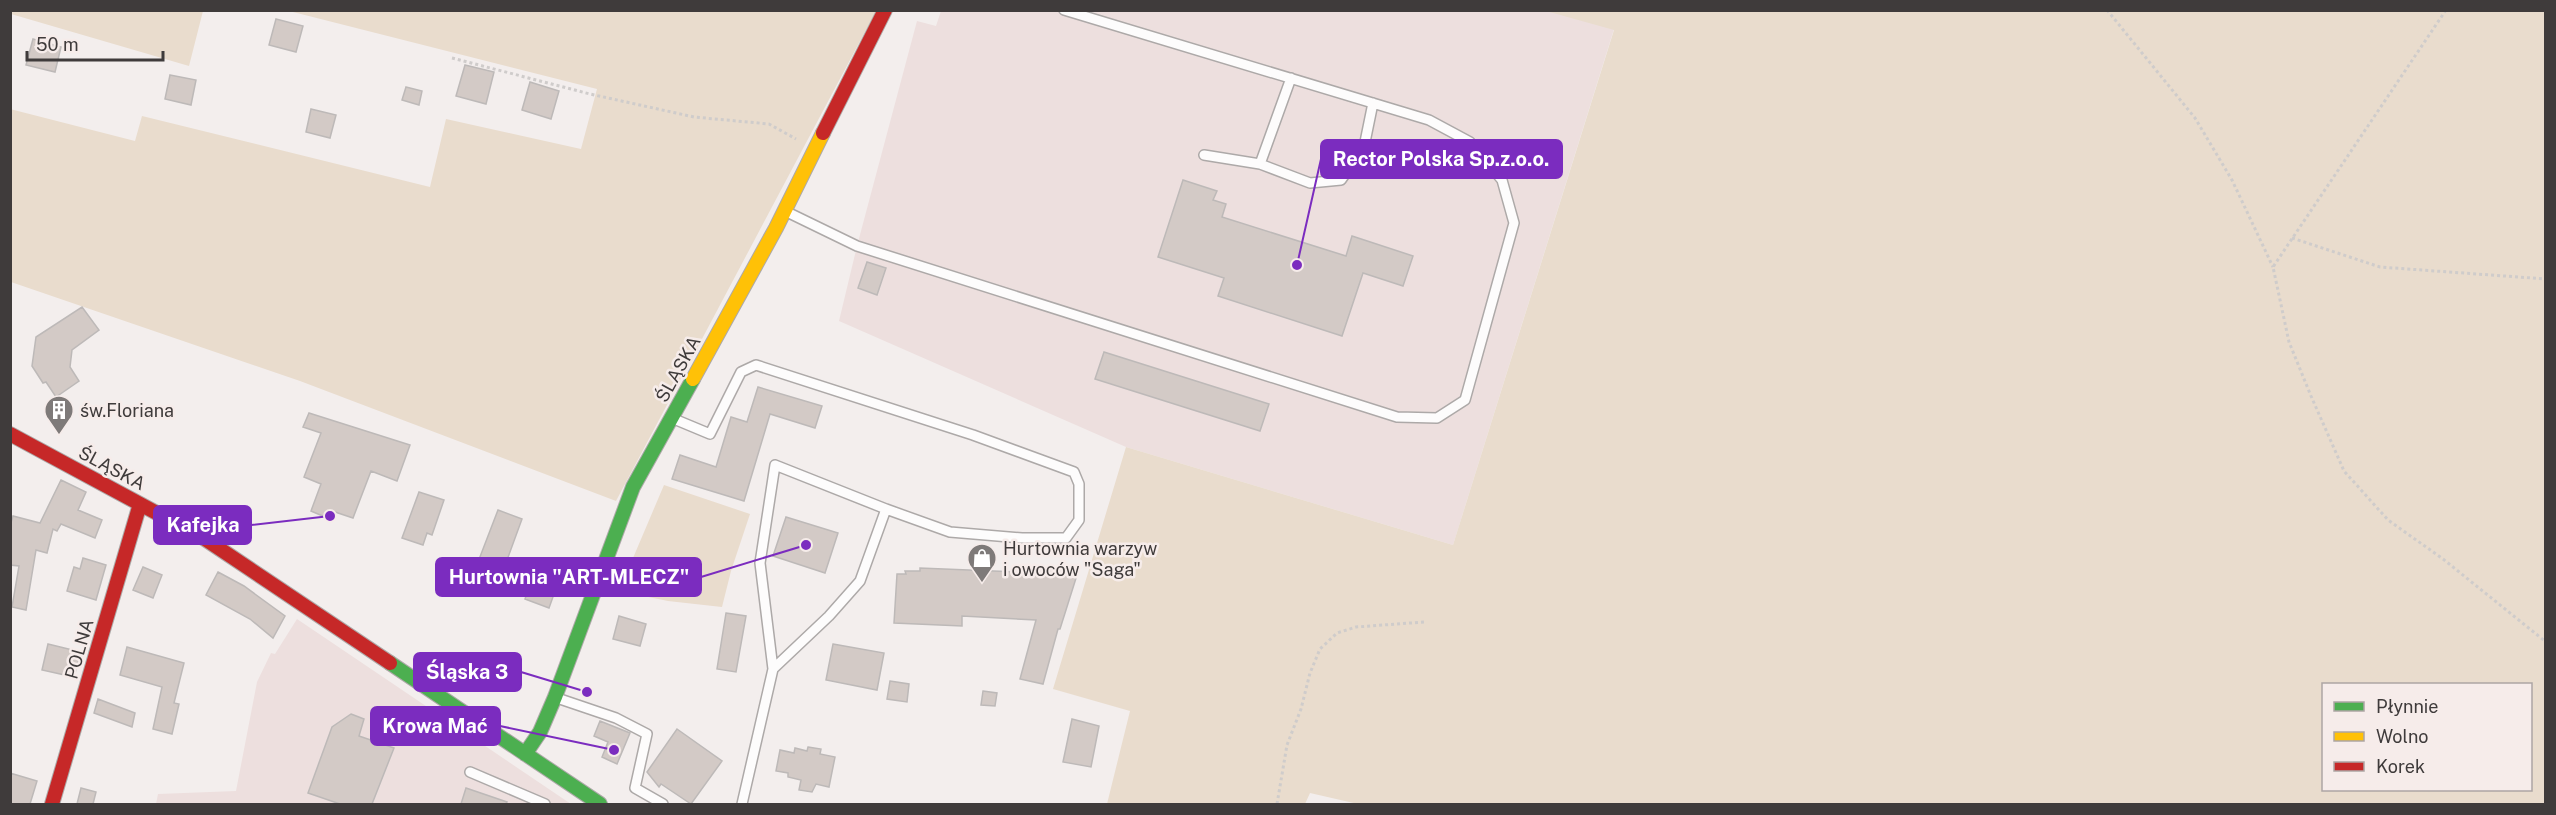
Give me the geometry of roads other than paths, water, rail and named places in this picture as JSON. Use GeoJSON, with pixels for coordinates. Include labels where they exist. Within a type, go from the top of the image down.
{"type":"FeatureCollection","features":[{"type":"Feature","properties":{"kind":"street","name":"ŚLĄSKA"},"geometry":{"type":"LineString","coordinates":[[525,753],[540,732],[555,697],[633,487],[784,211],[885,10]]}},
{"type":"Feature","properties":{"kind":"street","name":"ŚLĄSKA"},"geometry":{"type":"LineString","coordinates":[[10,434],[205,539],[600,804]]}},
{"type":"Feature","properties":{"kind":"street","name":"POLNA"},"geometry":{"type":"LineString","coordinates":[[52,804],[140,504]]}},
{"type":"Feature","properties":{"kind":"lane"},"geometry":{"type":"LineString","coordinates":[[784,211],[856,246],[1397,417],[1437,418],[1465,400],[1514,223],[1502,180],[1470,142],[1428,120],[1064,10]]}},
{"type":"Feature","properties":{"kind":"lane"},"geometry":{"type":"LineString","coordinates":[[1260,164],[1291,78]]}},
{"type":"Feature","properties":{"kind":"lane"},"geometry":{"type":"LineString","coordinates":[[1204,155],[1260,164],[1310,183],[1341,180],[1364,147],[1373,103]]}},
{"type":"Feature","properties":{"kind":"lane"},"geometry":{"type":"LineString","coordinates":[[671,418],[710,434],[741,372],[756,365],[973,435],[1074,472],[1079,484],[1079,520],[1066,538],[1022,538],[951,532],[775,465],[760,563],[773,669],[742,804]]}},
{"type":"Feature","properties":{"kind":"lane"},"geometry":{"type":"LineString","coordinates":[[773,669],[861,582],[886,509]]}},
{"type":"Feature","properties":{"kind":"lane"},"geometry":{"type":"LineString","coordinates":[[555,697],[616,718],[647,734],[635,788],[663,804]]}},
{"type":"Feature","properties":{"kind":"lane"},"geometry":{"type":"LineString","coordinates":[[470,772],[544,804]]}},
{"type":"Feature","properties":{"kind":"place","name":"Rector Polska Sp.z.o.o."},"geometry":{"type":"Point","coordinates":[1297,265]}},
{"type":"Feature","properties":{"kind":"place","name":"św.Floriana"},"geometry":{"type":"Point","coordinates":[59,436]}},
{"type":"Feature","properties":{"kind":"place","name":"Kafejka"},"geometry":{"type":"Point","coordinates":[330,516]}},
{"type":"Feature","properties":{"kind":"place","name":"Hurtownia \"ART-MLECZ\""},"geometry":{"type":"Point","coordinates":[806,545]}},
{"type":"Feature","properties":{"kind":"place","name":"Hurtownia warzyw i owoców \"Saga\""},"geometry":{"type":"Point","coordinates":[982,584]}},
{"type":"Feature","properties":{"kind":"place","name":"Śląska 3"},"geometry":{"type":"Point","coordinates":[587,692]}},
{"type":"Feature","properties":{"kind":"place","name":"Krowa Mać"},"geometry":{"type":"Point","coordinates":[614,750]}}]}
